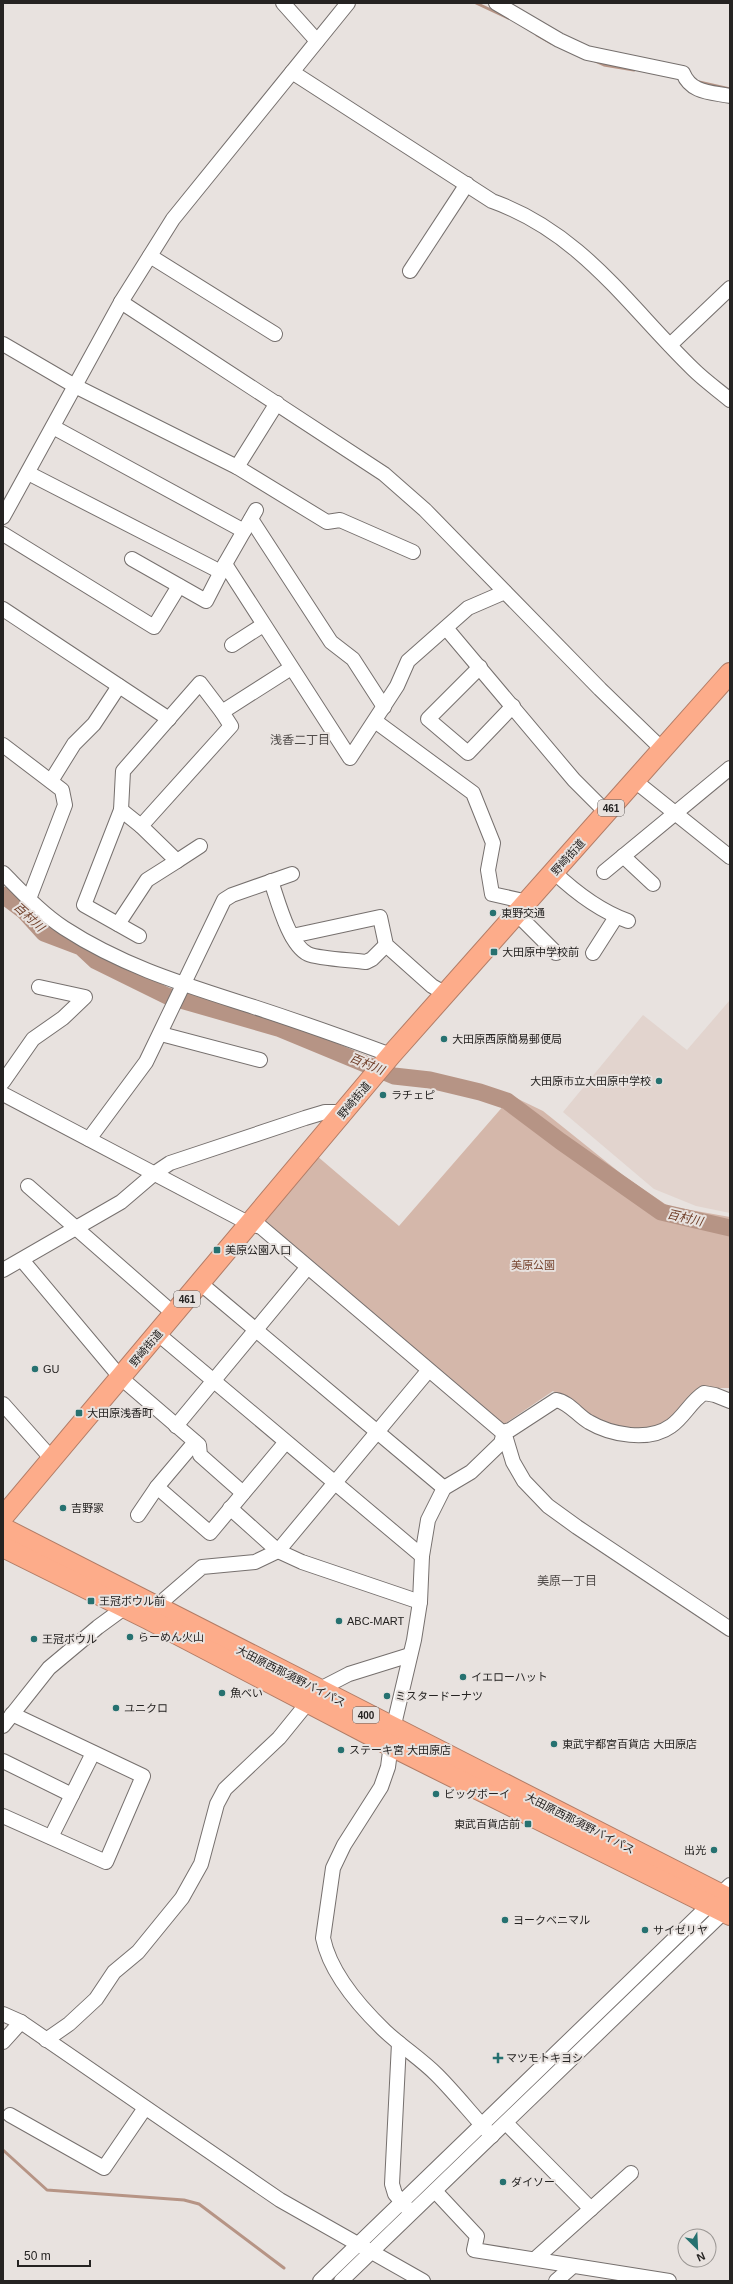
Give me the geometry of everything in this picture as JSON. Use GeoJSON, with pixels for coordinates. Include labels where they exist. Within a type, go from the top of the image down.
{"type":"FeatureCollection","features":[{"type":"Feature","properties":{"kind":"highway","name":"野崎街道"},"geometry":{"type":"LineString","coordinates":[[3,1517],[388,1058],[730,673]]}},
{"type":"Feature","properties":{"kind":"highway","name":"大田原西那須野バイパス"},"geometry":{"type":"LineString","coordinates":[[3,1528],[159,1609],[313,1696],[392,1737],[725,1902]]}},
{"type":"Feature","properties":{"kind":"highway","name":"大田原西那須野バイパス"},"geometry":{"type":"LineString","coordinates":[[3,1547],[124,1608],[313,1696]]}},
{"type":"Feature","properties":{"kind":"street"},"geometry":{"type":"LineString","coordinates":[[284,3],[317,41]]}},
{"type":"Feature","properties":{"kind":"street"},"geometry":{"type":"LineString","coordinates":[[5,509],[28,473],[121,302],[174,219],[348,3]]}},
{"type":"Feature","properties":{"kind":"street"},"geometry":{"type":"LineString","coordinates":[[496,3],[559,40],[587,53],[683,73],[688,84],[696,89],[730,96]]}},
{"type":"Feature","properties":{"kind":"street"},"geometry":{"type":"LineString","coordinates":[[292,72],[492,201],[510,208],[551,230],[592,262],[693,370],[730,400]]}},
{"type":"Feature","properties":{"kind":"street"},"geometry":{"type":"LineString","coordinates":[[410,271],[467,184]]}},
{"type":"Feature","properties":{"kind":"street"},"geometry":{"type":"LineString","coordinates":[[150,256],[275,334]]}},
{"type":"Feature","properties":{"kind":"street"},"geometry":{"type":"LineString","coordinates":[[670,345],[730,288]]}},
{"type":"Feature","properties":{"kind":"street"},"geometry":{"type":"LineString","coordinates":[[121,302],[384,474],[425,510],[662,750]]}},
{"type":"Feature","properties":{"kind":"street"},"geometry":{"type":"LineString","coordinates":[[3,344],[75,386],[237,467],[327,522],[340,520],[413,552]]}},
{"type":"Feature","properties":{"kind":"street"},"geometry":{"type":"LineString","coordinates":[[237,467],[277,403]]}},
{"type":"Feature","properties":{"kind":"street"},"geometry":{"type":"LineString","coordinates":[[52,427],[250,520],[331,642],[353,659],[384,708]]}},
{"type":"Feature","properties":{"kind":"street"},"geometry":{"type":"LineString","coordinates":[[28,473],[223,568],[264,625],[350,758],[384,708],[397,686],[408,661],[468,608],[505,592]]}},
{"type":"Feature","properties":{"kind":"street"},"geometry":{"type":"LineString","coordinates":[[132,559],[206,601],[250,520]]}},
{"type":"Feature","properties":{"kind":"street"},"geometry":{"type":"LineString","coordinates":[[3,534],[154,627],[179,586]]}},
{"type":"Feature","properties":{"kind":"street"},"geometry":{"type":"LineString","coordinates":[[3,610],[169,718]]}},
{"type":"Feature","properties":{"kind":"street"},"geometry":{"type":"LineString","coordinates":[[232,645],[264,625]]}},
{"type":"Feature","properties":{"kind":"street"},"geometry":{"type":"LineString","coordinates":[[446,628],[574,780],[607,813]]}},
{"type":"Feature","properties":{"kind":"street"},"geometry":{"type":"LineString","coordinates":[[480,667],[428,719],[468,752],[513,706]]}},
{"type":"Feature","properties":{"kind":"street"},"geometry":{"type":"LineString","coordinates":[[222,712],[291,668]]}},
{"type":"Feature","properties":{"kind":"street"},"geometry":{"type":"LineString","coordinates":[[140,936],[84,905],[121,810],[123,771],[200,683],[231,726],[141,826]]}},
{"type":"Feature","properties":{"kind":"street"},"geometry":{"type":"LineString","coordinates":[[51,781],[74,744],[94,724],[119,686]]}},
{"type":"Feature","properties":{"kind":"street"},"geometry":{"type":"LineString","coordinates":[[375,721],[473,793],[493,843],[488,870],[492,894],[522,908],[556,953]]}},
{"type":"Feature","properties":{"kind":"street"},"geometry":{"type":"LineString","coordinates":[[3,745],[62,790],[65,805],[29,899]]}},
{"type":"Feature","properties":{"kind":"street"},"geometry":{"type":"LineString","coordinates":[[604,872],[730,768]]}},
{"type":"Feature","properties":{"kind":"street"},"geometry":{"type":"LineString","coordinates":[[635,781],[730,858]]}},
{"type":"Feature","properties":{"kind":"street"},"geometry":{"type":"LineString","coordinates":[[121,810],[141,826],[177,861]]}},
{"type":"Feature","properties":{"kind":"street"},"geometry":{"type":"LineString","coordinates":[[118,924],[147,880],[200,846]]}},
{"type":"Feature","properties":{"kind":"street"},"geometry":{"type":"LineString","coordinates":[[623,856],[653,884]]}},
{"type":"Feature","properties":{"kind":"street"},"geometry":{"type":"LineString","coordinates":[[554,872],[576,893],[622,919],[593,953]]}},
{"type":"Feature","properties":{"kind":"street"},"geometry":{"type":"LineString","coordinates":[[3,873],[29,899],[63,927],[124,962],[184,985],[299,1022],[388,1058]]}},
{"type":"Feature","properties":{"kind":"street"},"geometry":{"type":"LineString","coordinates":[[89,1139],[146,1062],[161,1034],[224,900],[232,895],[292,874]]}},
{"type":"Feature","properties":{"kind":"street"},"geometry":{"type":"LineString","coordinates":[[271,881],[292,936],[298,947],[309,954],[366,962],[372,959],[386,945]]}},
{"type":"Feature","properties":{"kind":"street"},"geometry":{"type":"LineString","coordinates":[[292,936],[380,917],[386,945],[432,986],[446,994]]}},
{"type":"Feature","properties":{"kind":"street"},"geometry":{"type":"LineString","coordinates":[[3,1082],[33,1039],[63,1018],[85,997],[39,987]]}},
{"type":"Feature","properties":{"kind":"street"},"geometry":{"type":"LineString","coordinates":[[161,1034],[260,1060]]}},
{"type":"Feature","properties":{"kind":"street"},"geometry":{"type":"LineString","coordinates":[[3,1094],[250,1224],[261,1227],[428,1371],[499,1430],[504,1432],[513,1462],[524,1482],[548,1506],[577,1528],[730,1629]]}},
{"type":"Feature","properties":{"kind":"street"},"geometry":{"type":"LineString","coordinates":[[3,1270],[122,1202],[155,1173],[184,1157],[325,1112],[344,1112]]}},
{"type":"Feature","properties":{"kind":"street"},"geometry":{"type":"LineString","coordinates":[[28,1186],[174,1314]]}},
{"type":"Feature","properties":{"kind":"street"},"geometry":{"type":"LineString","coordinates":[[22,1260],[121,1378],[199,1445],[200,1455],[244,1492]]}},
{"type":"Feature","properties":{"kind":"street"},"geometry":{"type":"LineString","coordinates":[[176,1426],[307,1268]]}},
{"type":"Feature","properties":{"kind":"street"},"geometry":{"type":"LineString","coordinates":[[200,1283],[444,1488]]}},
{"type":"Feature","properties":{"kind":"street"},"geometry":{"type":"LineString","coordinates":[[158,1334],[285,1443],[422,1556]]}},
{"type":"Feature","properties":{"kind":"street"},"geometry":{"type":"LineString","coordinates":[[159,1609],[165,1599],[202,1567],[255,1562],[278,1551],[378,1433],[428,1371]]}},
{"type":"Feature","properties":{"kind":"street"},"geometry":{"type":"LineString","coordinates":[[492,2136],[436,2074],[399,2043],[362,2005],[340,1975],[326,1949],[323,1938],[334,1868],[344,1844],[385,1778],[420,1602],[422,1556],[428,1520],[444,1488],[471,1472],[501,1443],[504,1432],[556,1400],[562,1402],[588,1422],[603,1429],[638,1435],[664,1431],[672,1426],[704,1393],[715,1394],[730,1401]]}},
{"type":"Feature","properties":{"kind":"street"},"geometry":{"type":"LineString","coordinates":[[3,1404],[52,1459]]}},
{"type":"Feature","properties":{"kind":"street"},"geometry":{"type":"LineString","coordinates":[[138,1515],[157,1487],[195,1442]]}},
{"type":"Feature","properties":{"kind":"street"},"geometry":{"type":"LineString","coordinates":[[157,1487],[210,1533],[285,1443]]}},
{"type":"Feature","properties":{"kind":"street"},"geometry":{"type":"LineString","coordinates":[[230,1508],[278,1551],[302,1562],[420,1602]]}},
{"type":"Feature","properties":{"kind":"street"},"geometry":{"type":"LineString","coordinates":[[3,1726],[49,1668],[98,1627],[124,1608]]}},
{"type":"Feature","properties":{"kind":"street"},"geometry":{"type":"LineString","coordinates":[[46,2040],[69,2024],[96,1999],[114,1972],[138,1952],[182,1898],[201,1864],[217,1804],[225,1789],[279,1738],[313,1696],[349,1674],[410,1655]]}},
{"type":"Feature","properties":{"kind":"street"},"geometry":{"type":"LineString","coordinates":[[3,1816],[106,1862],[143,1776],[12,1714]]}},
{"type":"Feature","properties":{"kind":"street"},"geometry":{"type":"LineString","coordinates":[[51,1837],[93,1753]]}},
{"type":"Feature","properties":{"kind":"street"},"geometry":{"type":"LineString","coordinates":[[3,1761],[72,1795]]}},
{"type":"Feature","properties":{"kind":"street"},"geometry":{"type":"LineString","coordinates":[[341,2281],[506,2123],[725,1902]]}},
{"type":"Feature","properties":{"kind":"street"},"geometry":{"type":"LineString","coordinates":[[320,2281],[358,2246],[481,2124],[725,1902]]}},
{"type":"Feature","properties":{"kind":"street"},"geometry":{"type":"LineString","coordinates":[[3,2014],[21,2022],[280,2200],[358,2246],[372,2252],[423,2281]]}},
{"type":"Feature","properties":{"kind":"street"},"geometry":{"type":"LineString","coordinates":[[3,2042],[21,2022]]}},
{"type":"Feature","properties":{"kind":"street"},"geometry":{"type":"LineString","coordinates":[[399,2043],[392,2184],[395,2194],[411,2213]]}},
{"type":"Feature","properties":{"kind":"street"},"geometry":{"type":"LineString","coordinates":[[10,2115],[104,2168],[145,2108]]}},
{"type":"Feature","properties":{"kind":"street"},"geometry":{"type":"LineString","coordinates":[[506,2123],[591,2209]]}},
{"type":"Feature","properties":{"kind":"street"},"geometry":{"type":"LineString","coordinates":[[535,2259],[630,2173]]}},
{"type":"Feature","properties":{"kind":"street"},"geometry":{"type":"LineString","coordinates":[[435,2191],[477,2236],[474,2250],[535,2259],[651,2280],[669,2281]]}},
{"type":"Feature","properties":{"kind":"street"},"geometry":{"type":"LineString","coordinates":[[556,2281],[573,2266]]}},
{"type":"Feature","properties":{"kind":"shaded area","name":"大田原市立大田原中学校"},"geometry":{"type":"Polygon","coordinates":[[[730,1000],[730,1213],[696,1206],[654,1189],[563,1112],[643,1015],[687,1050],[730,1000]]]}},
{"type":"Feature","properties":{"kind":"green space","name":"美原公園"},"geometry":{"type":"Polygon","coordinates":[[[512,1096],[543,1111],[624,1176],[668,1206],[730,1217],[730,1388],[708,1388],[665,1422],[653,1427],[625,1429],[595,1418],[553,1391],[503,1425],[264,1220],[317,1156],[399,1226],[512,1096]]]}},
{"type":"Feature","properties":{"kind":"waterway"},"geometry":{"type":"LineString","coordinates":[[476,3],[508,18]]}},
{"type":"Feature","properties":{"kind":"waterway"},"geometry":{"type":"LineString","coordinates":[[537,35],[551,43]]}},
{"type":"Feature","properties":{"kind":"waterway"},"geometry":{"type":"LineString","coordinates":[[595,61],[604,65],[634,70]]}},
{"type":"Feature","properties":{"kind":"waterway"},"geometry":{"type":"LineString","coordinates":[[699,82],[730,89]]}},
{"type":"Feature","properties":{"kind":"waterway","name":"百村川"},"geometry":{"type":"LineString","coordinates":[[3,895],[24,911],[44,933],[81,947],[96,961],[167,996],[278,1028],[394,1076],[430,1080],[480,1092],[507,1101],[560,1141],[661,1212],[730,1228]]}},
{"type":"Feature","properties":{"kind":"waterway"},"geometry":{"type":"LineString","coordinates":[[3,2150],[47,2190],[184,2200],[199,2204],[284,2268]]}},
{"type":"Feature","properties":{"kind":"place","name":"東野交通"},"geometry":{"type":"Point","coordinates":[493,913]}},
{"type":"Feature","properties":{"kind":"place","name":"大田原中学校前"},"geometry":{"type":"Point","coordinates":[494,952]}},
{"type":"Feature","properties":{"kind":"place","name":"大田原西原簡易郵便局"},"geometry":{"type":"Point","coordinates":[444,1039]}},
{"type":"Feature","properties":{"kind":"place","name":"大田原市立大田原中学校"},"geometry":{"type":"Point","coordinates":[659,1081]}},
{"type":"Feature","properties":{"kind":"place","name":"ラチェピ"},"geometry":{"type":"Point","coordinates":[383,1095]}},
{"type":"Feature","properties":{"kind":"place","name":"美原公園入口"},"geometry":{"type":"Point","coordinates":[217,1250]}},
{"type":"Feature","properties":{"kind":"place","name":"GU"},"geometry":{"type":"Point","coordinates":[35,1369]}},
{"type":"Feature","properties":{"kind":"place","name":"大田原浅香町"},"geometry":{"type":"Point","coordinates":[79,1413]}},
{"type":"Feature","properties":{"kind":"place","name":"吉野家"},"geometry":{"type":"Point","coordinates":[63,1508]}},
{"type":"Feature","properties":{"kind":"place","name":"王冠ボウル前"},"geometry":{"type":"Point","coordinates":[91,1601]}},
{"type":"Feature","properties":{"kind":"place","name":"ABC-MART"},"geometry":{"type":"Point","coordinates":[339,1621]}},
{"type":"Feature","properties":{"kind":"place","name":"らーめん火山"},"geometry":{"type":"Point","coordinates":[130,1637]}},
{"type":"Feature","properties":{"kind":"place","name":"王冠ボウル"},"geometry":{"type":"Point","coordinates":[34,1639]}},
{"type":"Feature","properties":{"kind":"place","name":"イエローハット"},"geometry":{"type":"Point","coordinates":[463,1677]}},
{"type":"Feature","properties":{"kind":"place","name":"魚べい"},"geometry":{"type":"Point","coordinates":[222,1693]}},
{"type":"Feature","properties":{"kind":"place","name":"ミスタードーナツ"},"geometry":{"type":"Point","coordinates":[387,1696]}},
{"type":"Feature","properties":{"kind":"place","name":"ユニクロ"},"geometry":{"type":"Point","coordinates":[116,1708]}},
{"type":"Feature","properties":{"kind":"place","name":"東武宇都宮百貨店 大田原店"},"geometry":{"type":"Point","coordinates":[554,1744]}},
{"type":"Feature","properties":{"kind":"place","name":"ステーキ宮 大田原店"},"geometry":{"type":"Point","coordinates":[341,1750]}},
{"type":"Feature","properties":{"kind":"place","name":"ビッグボーイ"},"geometry":{"type":"Point","coordinates":[436,1794]}},
{"type":"Feature","properties":{"kind":"place","name":"東武百貨店前"},"geometry":{"type":"Point","coordinates":[528,1824]}},
{"type":"Feature","properties":{"kind":"place","name":"出光"},"geometry":{"type":"Point","coordinates":[714,1850]}},
{"type":"Feature","properties":{"kind":"place","name":"ヨークベニマル"},"geometry":{"type":"Point","coordinates":[505,1920]}},
{"type":"Feature","properties":{"kind":"place","name":"サイゼリヤ"},"geometry":{"type":"Point","coordinates":[645,1930]}},
{"type":"Feature","properties":{"kind":"place","name":"マツモトキヨシ"},"geometry":{"type":"Point","coordinates":[498,2058]}},
{"type":"Feature","properties":{"kind":"place","name":"ダイソー"},"geometry":{"type":"Point","coordinates":[503,2182]}},
{"type":"Feature","properties":{"kind":"district","name":"浅香二丁目"},"geometry":{"type":"Point","coordinates":[300,740]}},
{"type":"Feature","properties":{"kind":"district","name":"美原一丁目"},"geometry":{"type":"Point","coordinates":[567,1581]}}]}
